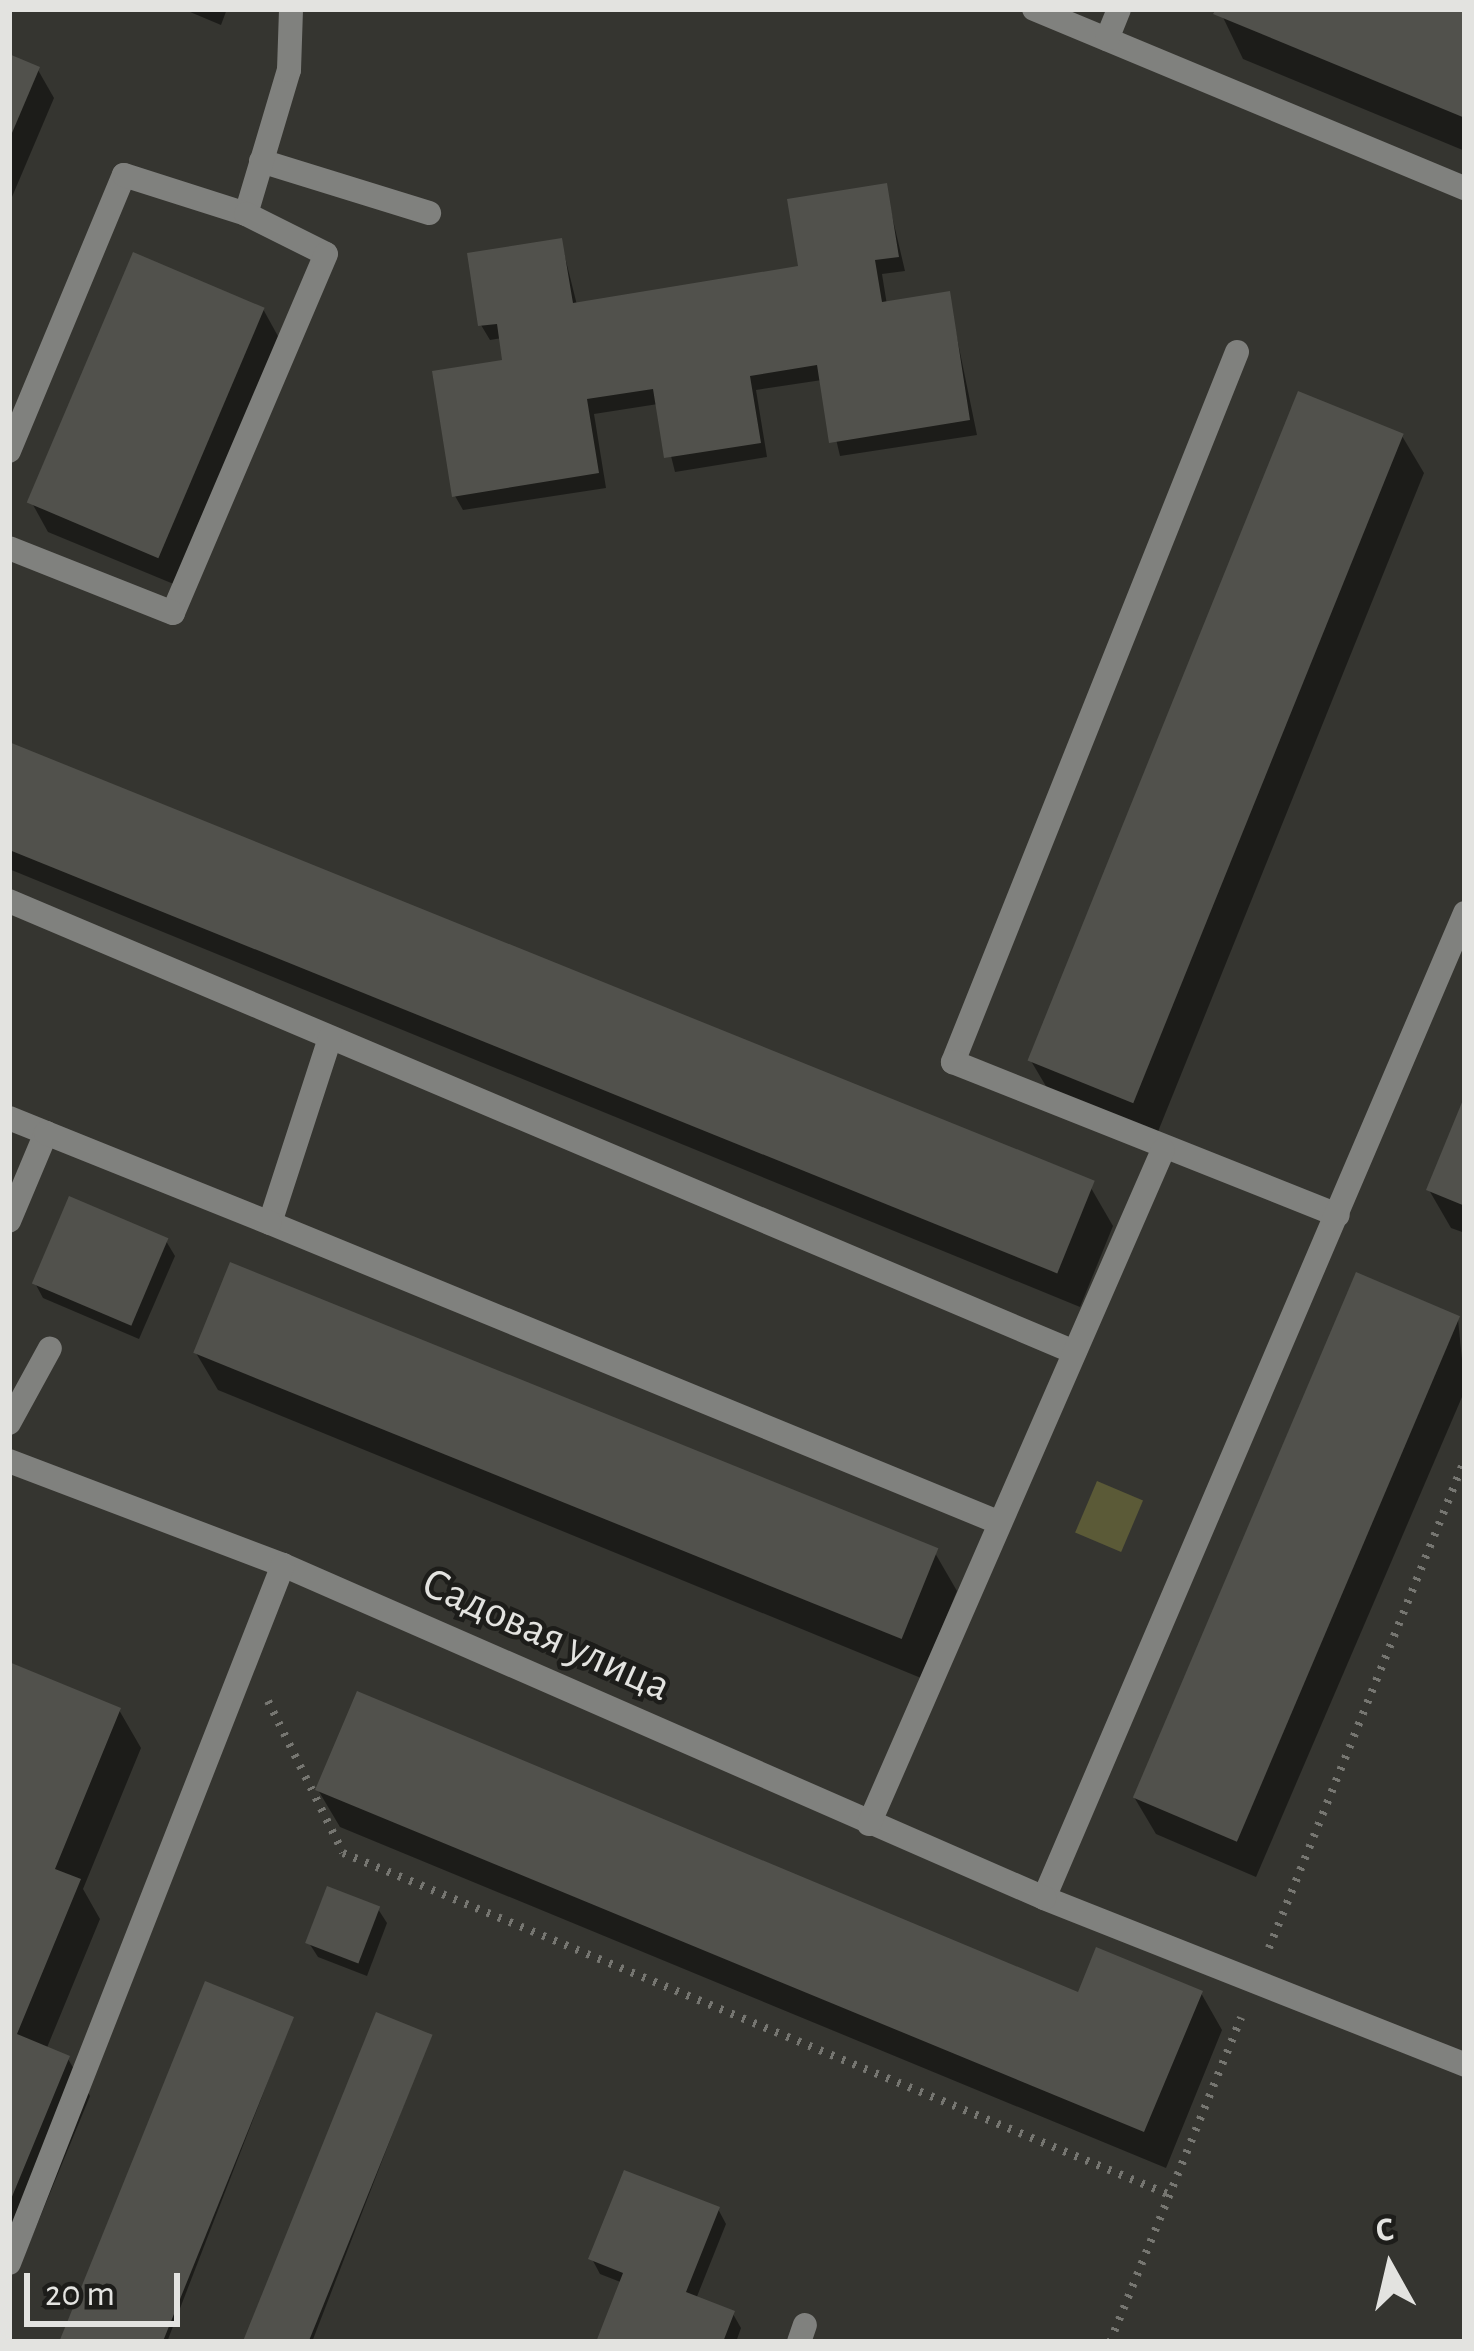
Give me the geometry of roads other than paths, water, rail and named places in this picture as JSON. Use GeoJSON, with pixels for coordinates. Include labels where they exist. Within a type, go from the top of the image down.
{"type":"FeatureCollection","features":[{"type":"Feature","properties":{"kind":"lane"},"geometry":{"type":"LineString","coordinates":[[246,214],[289,70],[291,9]]}},
{"type":"Feature","properties":{"kind":"lane"},"geometry":{"type":"LineString","coordinates":[[1034,9],[1465,188]]}},
{"type":"Feature","properties":{"kind":"lane"},"geometry":{"type":"LineString","coordinates":[[1106,39],[1119,9]]}},
{"type":"Feature","properties":{"kind":"lane"},"geometry":{"type":"LineString","coordinates":[[261,161],[429,213]]}},
{"type":"Feature","properties":{"kind":"lane"},"geometry":{"type":"LineString","coordinates":[[9,451],[124,175],[246,214],[326,254],[173,613],[9,548]]}},
{"type":"Feature","properties":{"kind":"lane"},"geometry":{"type":"LineString","coordinates":[[1237,352],[953,1062],[1162,1150],[1338,1215]]}},
{"type":"Feature","properties":{"kind":"lane"},"geometry":{"type":"LineString","coordinates":[[9,902],[1074,1352]]}},
{"type":"Feature","properties":{"kind":"lane"},"geometry":{"type":"LineString","coordinates":[[1044,1898],[1465,913]]}},
{"type":"Feature","properties":{"kind":"lane"},"geometry":{"type":"LineString","coordinates":[[270,1223],[330,1038]]}},
{"type":"Feature","properties":{"kind":"lane"},"geometry":{"type":"LineString","coordinates":[[9,1118],[1000,1523]]}},
{"type":"Feature","properties":{"kind":"lane"},"geometry":{"type":"LineString","coordinates":[[9,1221],[46,1133]]}},
{"type":"Feature","properties":{"kind":"lane"},"geometry":{"type":"LineString","coordinates":[[869,1824],[1162,1150]]}},
{"type":"Feature","properties":{"kind":"lane"},"geometry":{"type":"LineString","coordinates":[[9,1423],[50,1348]]}},
{"type":"Feature","properties":{"kind":"lane","name":"Садовая улица"},"geometry":{"type":"LineString","coordinates":[[9,1461],[283,1565],[869,1824],[1465,2065]]}},
{"type":"Feature","properties":{"kind":"lane"},"geometry":{"type":"LineString","coordinates":[[9,2263],[283,1565]]}}]}
